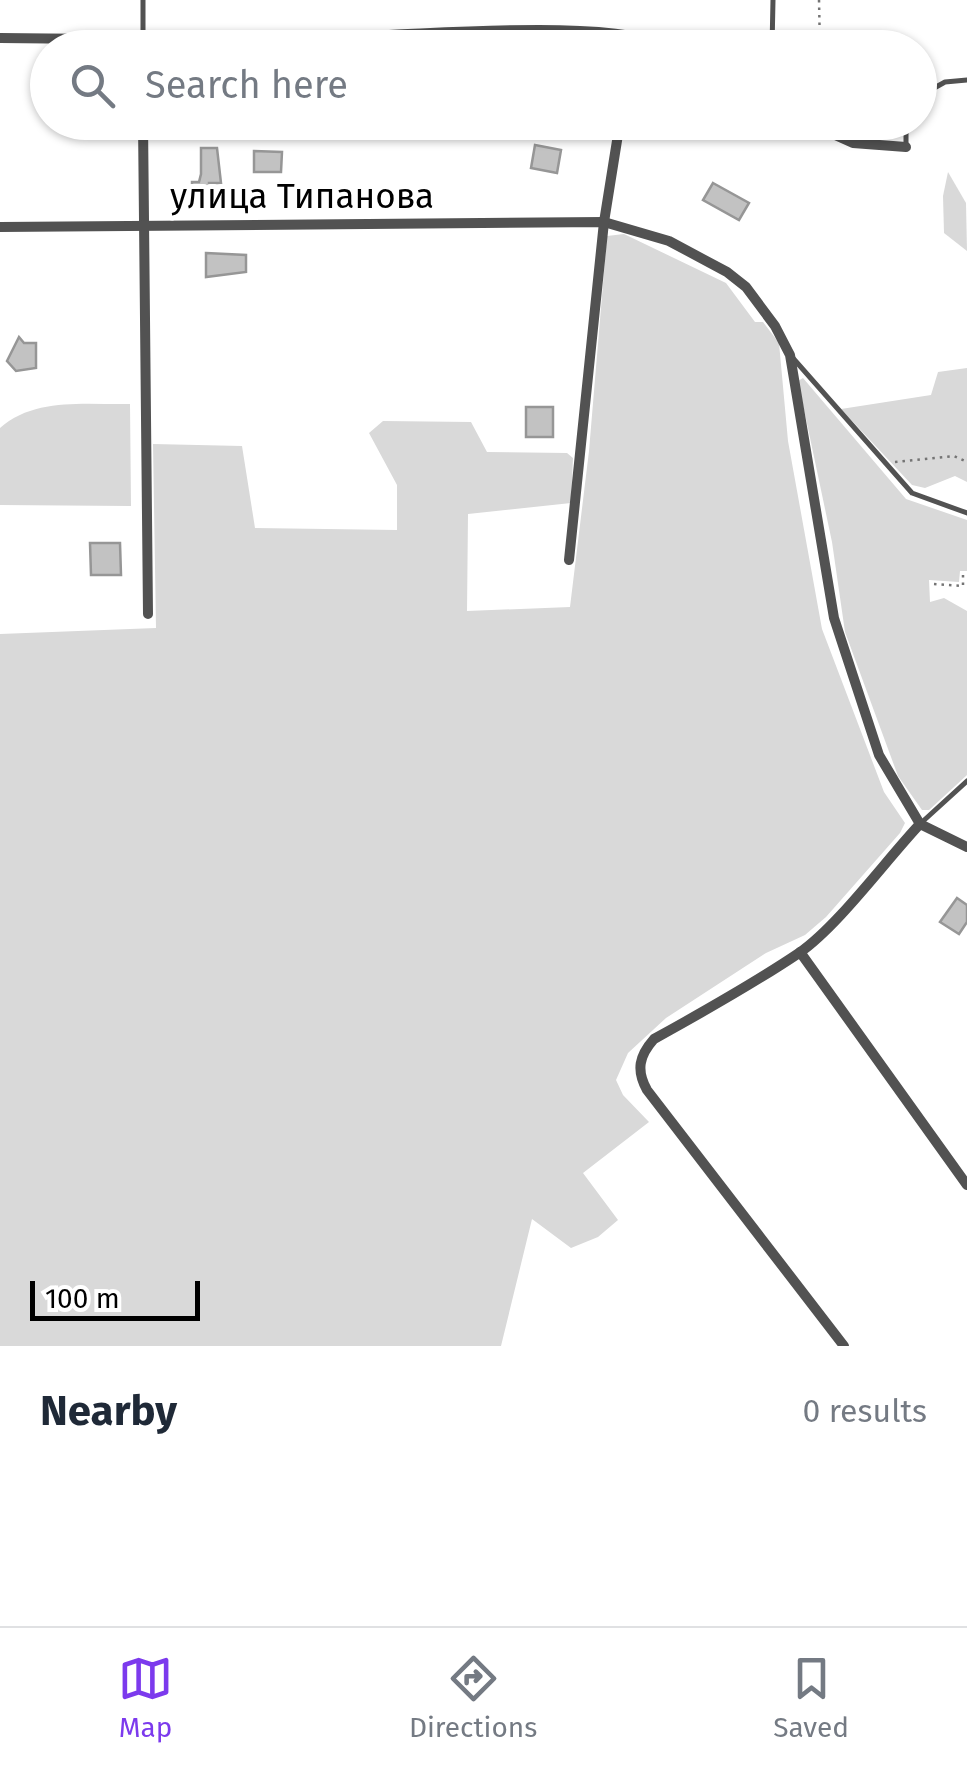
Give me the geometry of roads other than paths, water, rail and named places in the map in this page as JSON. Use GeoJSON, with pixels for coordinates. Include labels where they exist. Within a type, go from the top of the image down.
{"type":"FeatureCollection","features":[{"type":"Feature","properties":{"kind":"street"},"geometry":{"type":"LineString","coordinates":[[0,38],[30,39]]}},
{"type":"Feature","properties":{"kind":"street"},"geometry":{"type":"LineString","coordinates":[[142,140],[148,614]]}},
{"type":"Feature","properties":{"kind":"street"},"geometry":{"type":"LineString","coordinates":[[569,560],[604,222],[617,140]]}},
{"type":"Feature","properties":{"kind":"street"},"geometry":{"type":"LineString","coordinates":[[846,140],[906,148]]}},
{"type":"Feature","properties":{"kind":"street","name":"улица Типанова"},"geometry":{"type":"LineString","coordinates":[[0,227],[604,222],[648,233],[727,272],[760,304],[790,354]]}},
{"type":"Feature","properties":{"kind":"street"},"geometry":{"type":"LineString","coordinates":[[790,354],[834,618],[879,755],[920,824],[967,847]]}},
{"type":"Feature","properties":{"kind":"street"},"geometry":{"type":"LineString","coordinates":[[844,1346],[647,1090],[639,1068],[644,1051],[654,1039],[746,988],[772,966],[800,952],[920,824]]}},
{"type":"Feature","properties":{"kind":"street"},"geometry":{"type":"LineString","coordinates":[[800,952],[967,1185]]}},
{"type":"Feature","properties":{"kind":"lane"},"geometry":{"type":"LineString","coordinates":[[143,0],[143,30]]}},
{"type":"Feature","properties":{"kind":"lane"},"geometry":{"type":"LineString","coordinates":[[772,30],[773,0]]}},
{"type":"Feature","properties":{"kind":"lane"},"geometry":{"type":"LineString","coordinates":[[937,86],[967,80]]}},
{"type":"Feature","properties":{"kind":"lane"},"geometry":{"type":"LineString","coordinates":[[906,140],[906,148]]}},
{"type":"Feature","properties":{"kind":"lane"},"geometry":{"type":"LineString","coordinates":[[790,354],[912,493],[967,513]]}},
{"type":"Feature","properties":{"kind":"lane"},"geometry":{"type":"LineString","coordinates":[[920,824],[967,782]]}}]}
